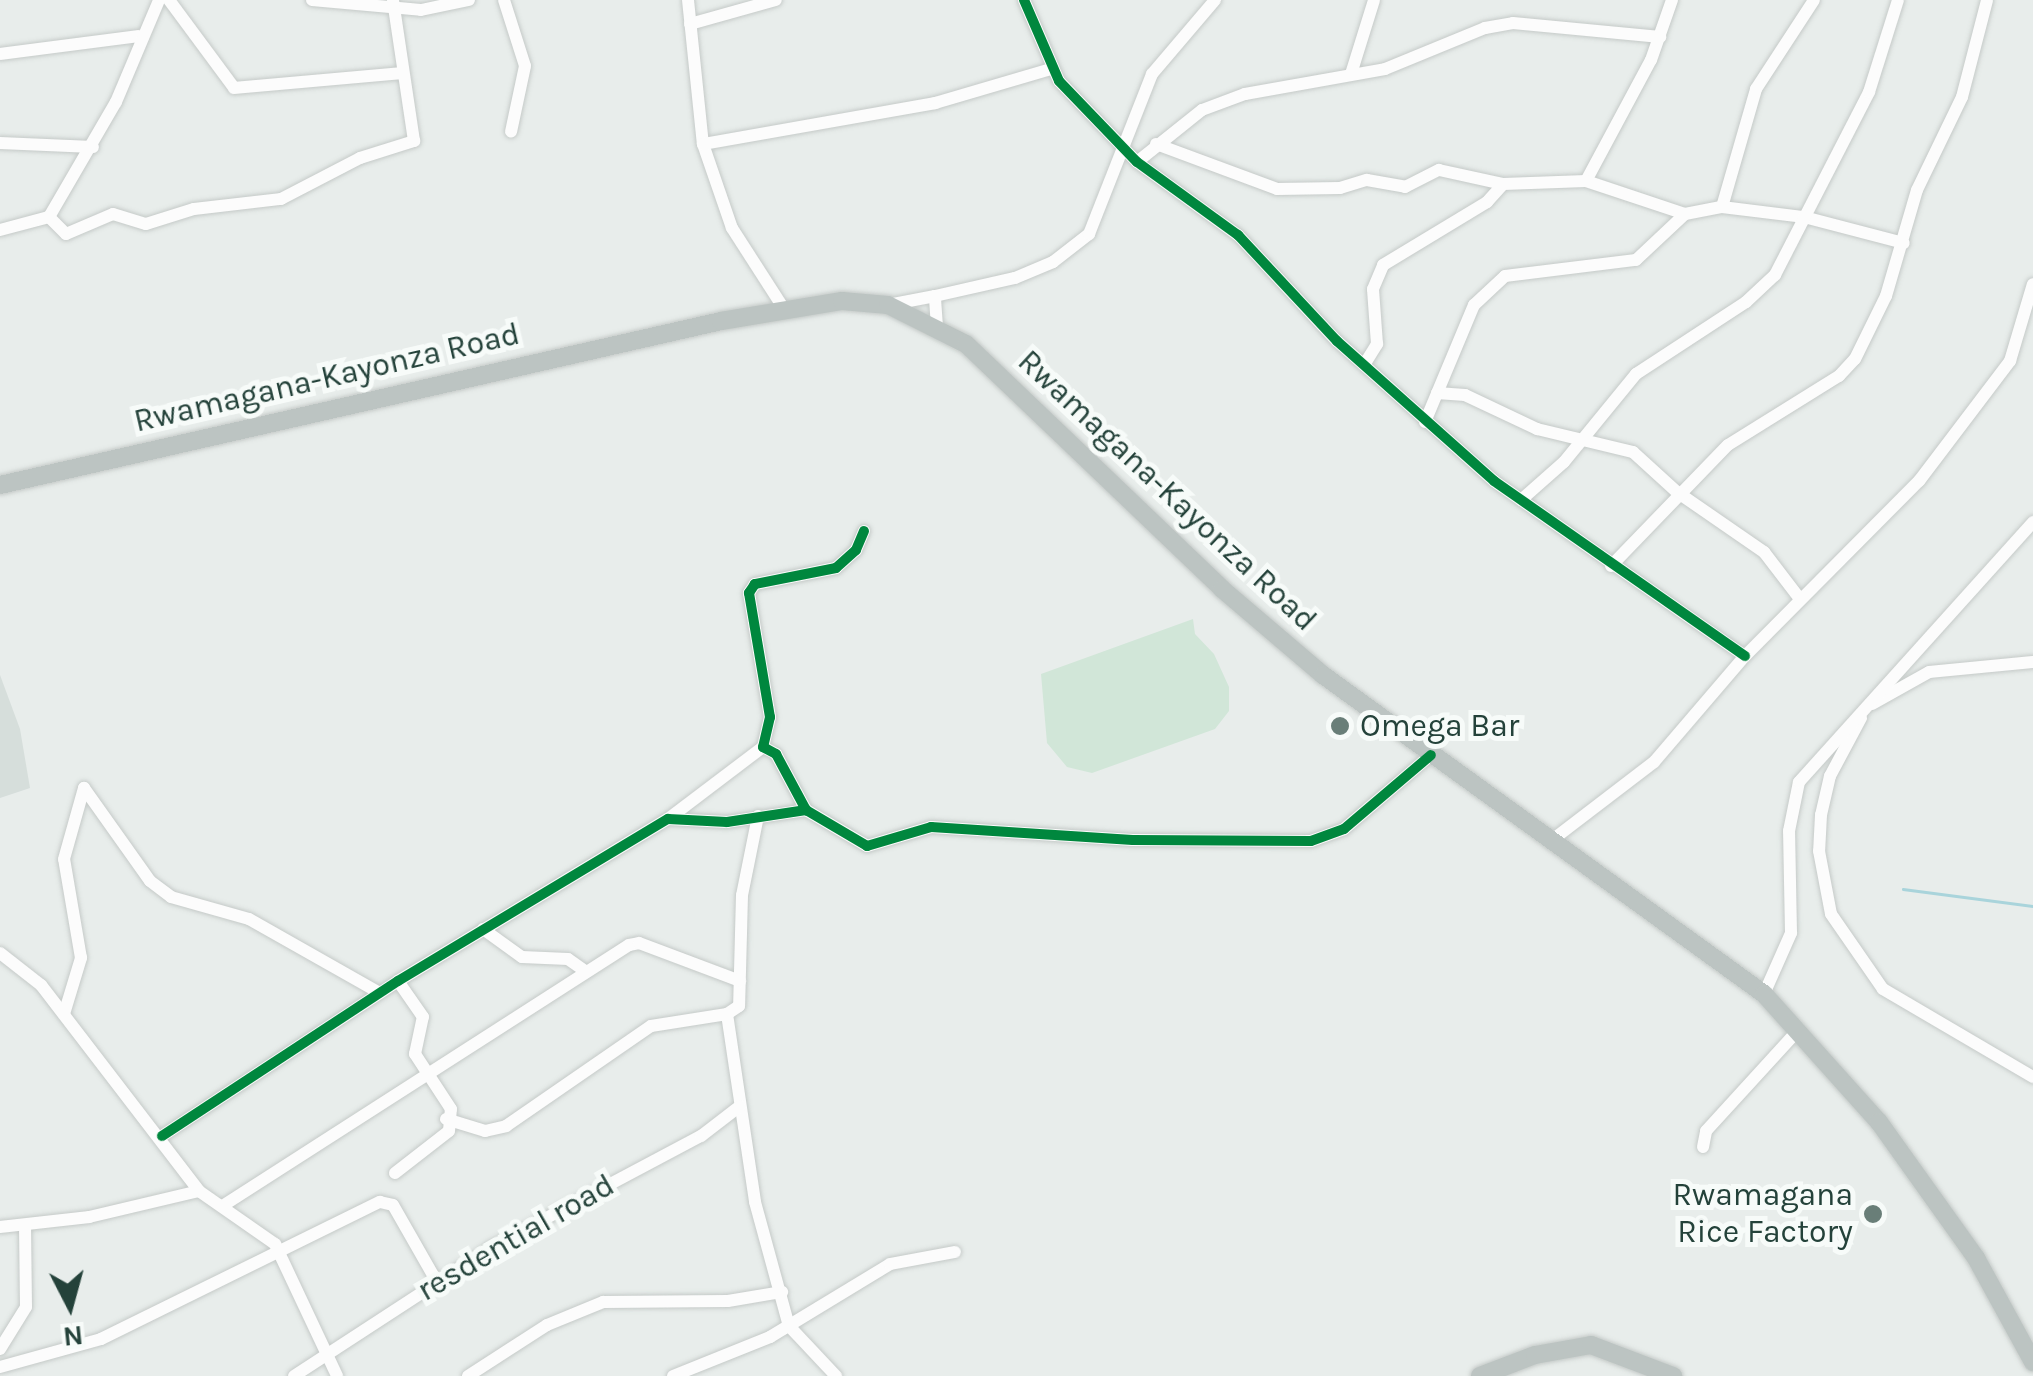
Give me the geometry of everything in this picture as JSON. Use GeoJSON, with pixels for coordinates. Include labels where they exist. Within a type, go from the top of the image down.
{"type":"FeatureCollection","features":[{"type":"Feature","properties":{"kind":"highway","name":"Rwamagana-Kayonza Road"},"geometry":{"type":"LineString","coordinates":[[0,485],[784,310],[842,301],[888,305],[966,344],[1256,620],[1431,755],[1764,994],[1855,1091],[1956,1229],[2033,1362]]}},
{"type":"Feature","properties":{"kind":"highway"},"geometry":{"type":"LineString","coordinates":[[1480,1376],[1535,1355],[1590,1345],[1673,1376]]}},
{"type":"Feature","properties":{"kind":"street"},"geometry":{"type":"LineString","coordinates":[[0,230],[49,217],[93,147],[139,36],[159,0]]}},
{"type":"Feature","properties":{"kind":"street"},"geometry":{"type":"LineString","coordinates":[[169,0],[234,88],[402,73]]}},
{"type":"Feature","properties":{"kind":"street"},"geometry":{"type":"LineString","coordinates":[[312,0],[393,4],[469,0]]}},
{"type":"Feature","properties":{"kind":"street"},"geometry":{"type":"LineString","coordinates":[[504,0],[524,66],[512,132]]}},
{"type":"Feature","properties":{"kind":"street"},"geometry":{"type":"LineString","coordinates":[[688,0],[704,144],[732,228],[784,310]]}},
{"type":"Feature","properties":{"kind":"street"},"geometry":{"type":"LineString","coordinates":[[690,24],[776,0]]}},
{"type":"Feature","properties":{"kind":"street"},"geometry":{"type":"LineString","coordinates":[[1024,0],[1050,68],[1137,162],[1238,235],[1425,422],[1611,566],[1745,656]]}},
{"type":"Feature","properties":{"kind":"street"},"geometry":{"type":"LineString","coordinates":[[888,305],[1015,278],[1075,247],[1089,234],[1119,145],[1152,74],[1215,0]]}},
{"type":"Feature","properties":{"kind":"street"},"geometry":{"type":"LineString","coordinates":[[1351,74],[1374,0]]}},
{"type":"Feature","properties":{"kind":"street"},"geometry":{"type":"LineString","coordinates":[[1586,181],[1660,36],[1672,0]]}},
{"type":"Feature","properties":{"kind":"street"},"geometry":{"type":"LineString","coordinates":[[1722,206],[1756,89],[1814,0]]}},
{"type":"Feature","properties":{"kind":"street"},"geometry":{"type":"LineString","coordinates":[[1521,500],[1586,437],[1607,402],[1646,366],[1746,302],[1776,275],[1869,92],[1898,0]]}},
{"type":"Feature","properties":{"kind":"street"},"geometry":{"type":"LineString","coordinates":[[1611,566],[1677,492],[1728,445],[1840,376],[1855,359],[1904,243],[1917,190],[1962,97],[1986,0]]}},
{"type":"Feature","properties":{"kind":"street"},"geometry":{"type":"LineString","coordinates":[[49,217],[66,234],[113,214],[146,224],[194,210],[290,197],[360,158],[414,141],[393,4]]}},
{"type":"Feature","properties":{"kind":"street"},"geometry":{"type":"LineString","coordinates":[[1137,162],[1202,110],[1231,100],[1409,62],[1456,35],[1513,23],[1660,36]]}},
{"type":"Feature","properties":{"kind":"street"},"geometry":{"type":"LineString","coordinates":[[0,54],[139,36]]}},
{"type":"Feature","properties":{"kind":"street"},"geometry":{"type":"LineString","coordinates":[[704,144],[935,103],[1050,68]]}},
{"type":"Feature","properties":{"kind":"street"},"geometry":{"type":"LineString","coordinates":[[0,144],[93,147]]}},
{"type":"Feature","properties":{"kind":"street"},"geometry":{"type":"LineString","coordinates":[[1156,144],[1276,190],[1340,188],[1367,180],[1406,186],[1440,170],[1503,184],[1586,181],[1686,214]]}},
{"type":"Feature","properties":{"kind":"street"},"geometry":{"type":"LineString","coordinates":[[1364,365],[1377,344],[1373,289],[1384,265],[1487,202],[1503,184]]}},
{"type":"Feature","properties":{"kind":"street"},"geometry":{"type":"LineString","coordinates":[[1425,422],[1474,305],[1494,280],[1527,270],[1636,260],[1686,214],[1722,206],[1804,217],[1904,243]]}},
{"type":"Feature","properties":{"kind":"street"},"geometry":{"type":"LineString","coordinates":[[1552,840],[1654,762],[1745,656],[1919,481],[1989,397],[2018,347],[2033,284]]}},
{"type":"Feature","properties":{"kind":"street"},"geometry":{"type":"LineString","coordinates":[[935,296],[937,328]]}},
{"type":"Feature","properties":{"kind":"street"},"geometry":{"type":"LineString","coordinates":[[1437,393],[1465,395],[1537,428],[1586,437],[1633,452],[1677,492],[1764,552],[1800,599]]}},
{"type":"Feature","properties":{"kind":"street"},"geometry":{"type":"LineString","coordinates":[[1764,994],[1791,933],[1788,854],[1796,788],[2033,522]]}},
{"type":"Feature","properties":{"kind":"street"},"geometry":{"type":"LineString","coordinates":[[162,1136],[398,981],[668,818],[764,748],[770,717],[750,588],[836,568],[856,550],[864,531]]}},
{"type":"Feature","properties":{"kind":"street"},"geometry":{"type":"LineString","coordinates":[[2033,662],[1929,672],[1874,698],[1830,776],[1821,815],[1819,851],[1831,914],[1883,989],[2033,1077]]}},
{"type":"Feature","properties":{"kind":"street"},"geometry":{"type":"LineString","coordinates":[[764,748],[776,754],[806,810],[866,846],[931,827],[1133,840],[1311,841],[1344,829],[1431,755]]}},
{"type":"Feature","properties":{"kind":"street"},"geometry":{"type":"LineString","coordinates":[[64,1014],[82,958],[64,858],[84,788],[150,881],[172,897],[250,919],[380,994]]}},
{"type":"Feature","properties":{"kind":"street"},"geometry":{"type":"LineString","coordinates":[[668,818],[727,822],[806,810]]}},
{"type":"Feature","properties":{"kind":"street"},"geometry":{"type":"LineString","coordinates":[[446,1119],[485,1131],[506,1126],[651,1026],[727,1014],[740,1006],[742,896],[758,816]]}},
{"type":"Feature","properties":{"kind":"street"},"geometry":{"type":"LineString","coordinates":[[483,929],[522,957],[568,959],[585,971]]}},
{"type":"Feature","properties":{"kind":"street"},"geometry":{"type":"LineString","coordinates":[[224,1205],[585,971],[639,943],[740,981]]}},
{"type":"Feature","properties":{"kind":"street"},"geometry":{"type":"LineString","coordinates":[[0,954],[64,1014],[162,1136],[199,1191],[224,1205],[281,1256],[324,1356],[337,1376]]}},
{"type":"Feature","properties":{"kind":"street"},"geometry":{"type":"LineString","coordinates":[[395,1173],[449,1130],[446,1119],[452,1109],[426,1077],[414,1049],[421,1010],[398,981]]}},
{"type":"Feature","properties":{"kind":"street"},"geometry":{"type":"LineString","coordinates":[[727,1014],[756,1202],[789,1326],[836,1376]]}},
{"type":"Feature","properties":{"kind":"street"},"geometry":{"type":"LineString","coordinates":[[1703,1147],[1706,1131],[1800,1030]]}},
{"type":"Feature","properties":{"kind":"street","name":"resdential road"},"geometry":{"type":"LineString","coordinates":[[294,1376],[437,1282],[702,1136],[740,1106]]}},
{"type":"Feature","properties":{"kind":"street"},"geometry":{"type":"LineString","coordinates":[[0,1226],[199,1191]]}},
{"type":"Feature","properties":{"kind":"street"},"geometry":{"type":"LineString","coordinates":[[0,1367],[101,1339],[281,1256],[380,1202],[393,1205],[437,1282]]}},
{"type":"Feature","properties":{"kind":"street"},"geometry":{"type":"LineString","coordinates":[[0,1349],[26,1307],[25,1224]]}},
{"type":"Feature","properties":{"kind":"street"},"geometry":{"type":"LineString","coordinates":[[673,1376],[789,1326],[890,1264],[955,1252]]}},
{"type":"Feature","properties":{"kind":"street"},"geometry":{"type":"LineString","coordinates":[[468,1376],[548,1325],[603,1302],[728,1301],[782,1292]]}},
{"type":"Feature","properties":{"kind":"shaded area"},"geometry":{"type":"Polygon","coordinates":[[[0,675],[20,729],[30,788],[0,798],[0,675]]]}},
{"type":"Feature","properties":{"kind":"green space"},"geometry":{"type":"Polygon","coordinates":[[[1193,619],[1195,634],[1214,654],[1229,687],[1229,711],[1215,729],[1092,773],[1067,767],[1047,743],[1041,674],[1193,619]]]}},
{"type":"Feature","properties":{"kind":"waterway"},"geometry":{"type":"LineString","coordinates":[[1903,889],[2033,906]]}},
{"type":"Feature","properties":{"kind":"cycle path"},"geometry":{"type":"LineString","coordinates":[[1024,0],[1059,81],[1137,162],[1238,235],[1337,341],[1494,481],[1745,656]]}},
{"type":"Feature","properties":{"kind":"cycle path"},"geometry":{"type":"LineString","coordinates":[[864,531],[856,550],[836,568],[755,584],[749,593],[770,717],[763,747],[776,754],[806,810],[867,846],[931,827],[1133,840],[1311,841],[1344,829],[1431,755]]}},
{"type":"Feature","properties":{"kind":"cycle path"},"geometry":{"type":"LineString","coordinates":[[162,1136],[398,981],[668,819],[727,822],[806,810]]}},
{"type":"Feature","properties":{"kind":"place","name":"Omega Bar"},"geometry":{"type":"Point","coordinates":[1340,726]}},
{"type":"Feature","properties":{"kind":"place","name":"Rwamagana Rice Factory"},"geometry":{"type":"Point","coordinates":[1873,1214]}}]}
